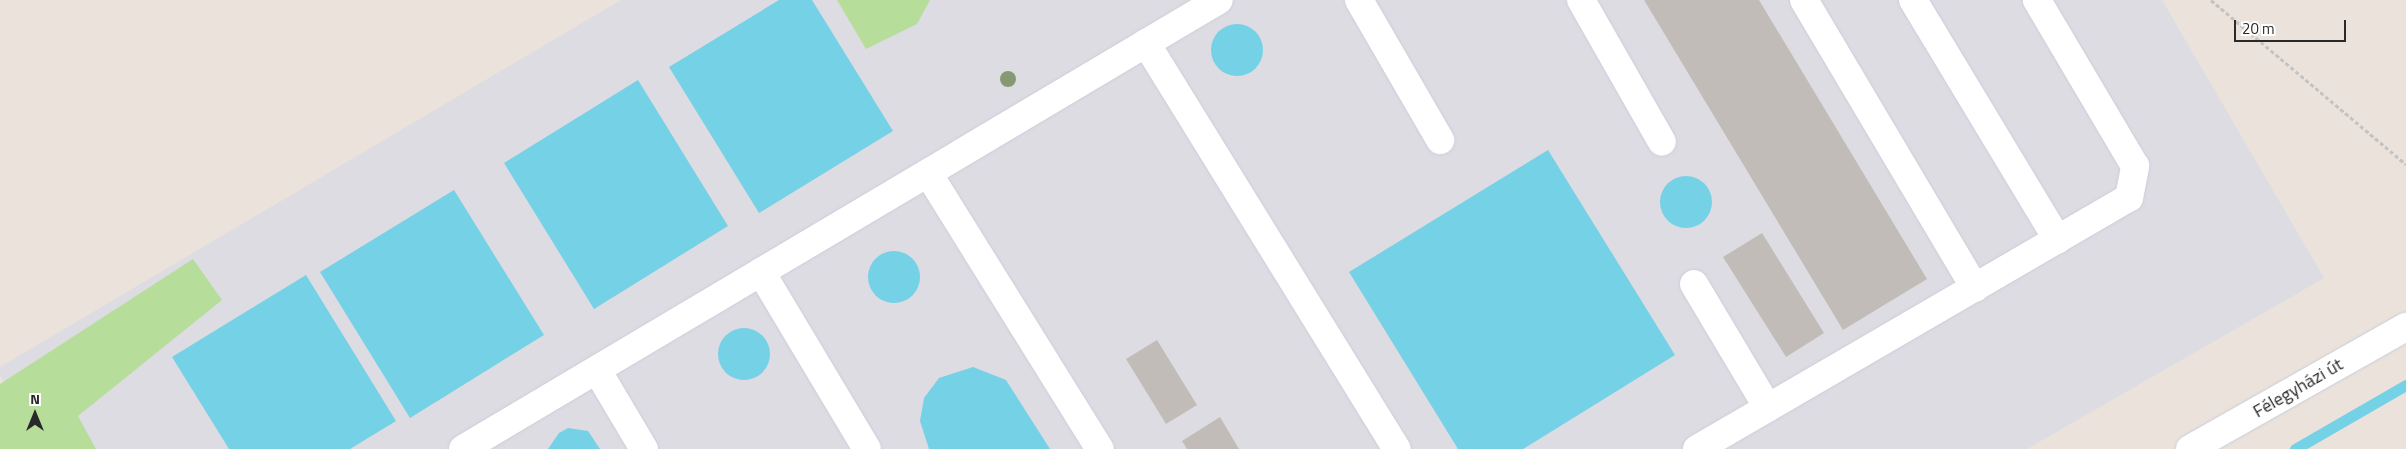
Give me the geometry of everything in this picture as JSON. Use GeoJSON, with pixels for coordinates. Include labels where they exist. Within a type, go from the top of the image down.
{"type":"FeatureCollection","features":[{"type":"Feature","properties":{"kind":"street"},"geometry":{"type":"LineString","coordinates":[[464,449],[1219,0]]}},
{"type":"Feature","properties":{"kind":"street"},"geometry":{"type":"LineString","coordinates":[[1359,0],[1440,140]]}},
{"type":"Feature","properties":{"kind":"street"},"geometry":{"type":"LineString","coordinates":[[1580,0],[1662,142]]}},
{"type":"Feature","properties":{"kind":"street"},"geometry":{"type":"LineString","coordinates":[[1804,0],[1975,288]]}},
{"type":"Feature","properties":{"kind":"street"},"geometry":{"type":"LineString","coordinates":[[1913,0],[2058,240]]}},
{"type":"Feature","properties":{"kind":"street"},"geometry":{"type":"LineString","coordinates":[[1697,449],[2130,198],[2135,166],[2037,0]]}},
{"type":"Feature","properties":{"kind":"street"},"geometry":{"type":"LineString","coordinates":[[1146,43],[1397,449]]}},
{"type":"Feature","properties":{"kind":"street"},"geometry":{"type":"LineString","coordinates":[[928,173],[1100,449]]}},
{"type":"Feature","properties":{"kind":"street"},"geometry":{"type":"LineString","coordinates":[[761,272],[867,449]]}},
{"type":"Feature","properties":{"kind":"street"},"geometry":{"type":"LineString","coordinates":[[1694,284],[1768,408]]}},
{"type":"Feature","properties":{"kind":"street","name":"Félegyházi út"},"geometry":{"type":"LineString","coordinates":[[2190,449],[2406,327]]}},
{"type":"Feature","properties":{"kind":"street"},"geometry":{"type":"LineString","coordinates":[[597,370],[644,449]]}},
{"type":"Feature","properties":{"kind":"path"},"geometry":{"type":"LineString","coordinates":[[2211,0],[2406,164]]}},
{"type":"Feature","properties":{"kind":"shaded area"},"geometry":{"type":"Polygon","coordinates":[[[621,0],[2162,0],[2324,278],[2027,449],[43,449],[0,375],[0,367],[621,0]]]}},
{"type":"Feature","properties":{"kind":"green space"},"geometry":{"type":"Polygon","coordinates":[[[837,0],[930,0],[917,24],[866,49],[837,0]]]}},
{"type":"Feature","properties":{"kind":"green space"},"geometry":{"type":"Polygon","coordinates":[[[193,259],[222,300],[78,416],[96,449],[0,449],[0,384],[193,259]]]}},
{"type":"Feature","properties":{"kind":"water"},"geometry":{"type":"Polygon","coordinates":[[[779,0],[812,0],[893,131],[759,213],[669,67],[779,0]]]}},
{"type":"Feature","properties":{"kind":"water"},"geometry":{"type":"Polygon","coordinates":[[[1232,24],[1242,24],[1256,31],[1263,45],[1263,55],[1256,69],[1242,76],[1232,76],[1222,72],[1215,65],[1211,55],[1211,45],[1215,35],[1222,28],[1232,24]]]}},
{"type":"Feature","properties":{"kind":"water"},"geometry":{"type":"Polygon","coordinates":[[[638,80],[728,226],[594,309],[504,163],[638,80]]]}},
{"type":"Feature","properties":{"kind":"water"},"geometry":{"type":"Polygon","coordinates":[[[1548,150],[1675,355],[1523,449],[1458,449],[1349,272],[1548,150]]]}},
{"type":"Feature","properties":{"kind":"water"},"geometry":{"type":"Polygon","coordinates":[[[1681,176],[1691,176],[1705,183],[1712,197],[1712,207],[1705,221],[1691,228],[1681,228],[1671,224],[1664,217],[1660,207],[1660,197],[1664,187],[1671,180],[1681,176]]]}},
{"type":"Feature","properties":{"kind":"water"},"geometry":{"type":"Polygon","coordinates":[[[454,190],[544,335],[410,418],[320,272],[454,190]]]}},
{"type":"Feature","properties":{"kind":"water"},"geometry":{"type":"Polygon","coordinates":[[[889,251],[899,251],[909,255],[916,262],[920,277],[916,292],[909,299],[899,303],[889,303],[879,299],[872,292],[868,282],[868,272],[872,262],[879,255],[889,251]]]}},
{"type":"Feature","properties":{"kind":"water"},"geometry":{"type":"Polygon","coordinates":[[[306,275],[396,421],[350,449],[229,449],[172,357],[306,275]]]}},
{"type":"Feature","properties":{"kind":"water"},"geometry":{"type":"Polygon","coordinates":[[[739,328],[749,328],[763,335],[770,349],[770,359],[763,373],[749,380],[739,380],[729,376],[722,369],[718,359],[718,349],[722,339],[729,332],[739,328]]]}},
{"type":"Feature","properties":{"kind":"water"},"geometry":{"type":"Polygon","coordinates":[[[973,367],[1006,380],[1050,449],[929,449],[920,421],[924,398],[939,378],[973,367]]]}},
{"type":"Feature","properties":{"kind":"water"},"geometry":{"type":"Polygon","coordinates":[[[568,428],[588,431],[600,449],[548,449],[559,433],[568,428]]]}},
{"type":"Feature","properties":{"kind":"building"},"geometry":{"type":"Polygon","coordinates":[[[1644,0],[1759,0],[1927,279],[1843,330],[1644,0]]]}},
{"type":"Feature","properties":{"kind":"building"},"geometry":{"type":"Polygon","coordinates":[[[1762,233],[1824,333],[1786,357],[1723,257],[1762,233]]]}},
{"type":"Feature","properties":{"kind":"building"},"geometry":{"type":"Polygon","coordinates":[[[1157,340],[1197,405],[1166,424],[1126,359],[1157,340]]]}},
{"type":"Feature","properties":{"kind":"building"},"geometry":{"type":"Polygon","coordinates":[[[1220,417],[1239,449],[1187,449],[1182,441],[1220,417]]]}},
{"type":"Feature","properties":{"kind":"waterway"},"geometry":{"type":"LineString","coordinates":[[2295,449],[2406,385]]}}]}
